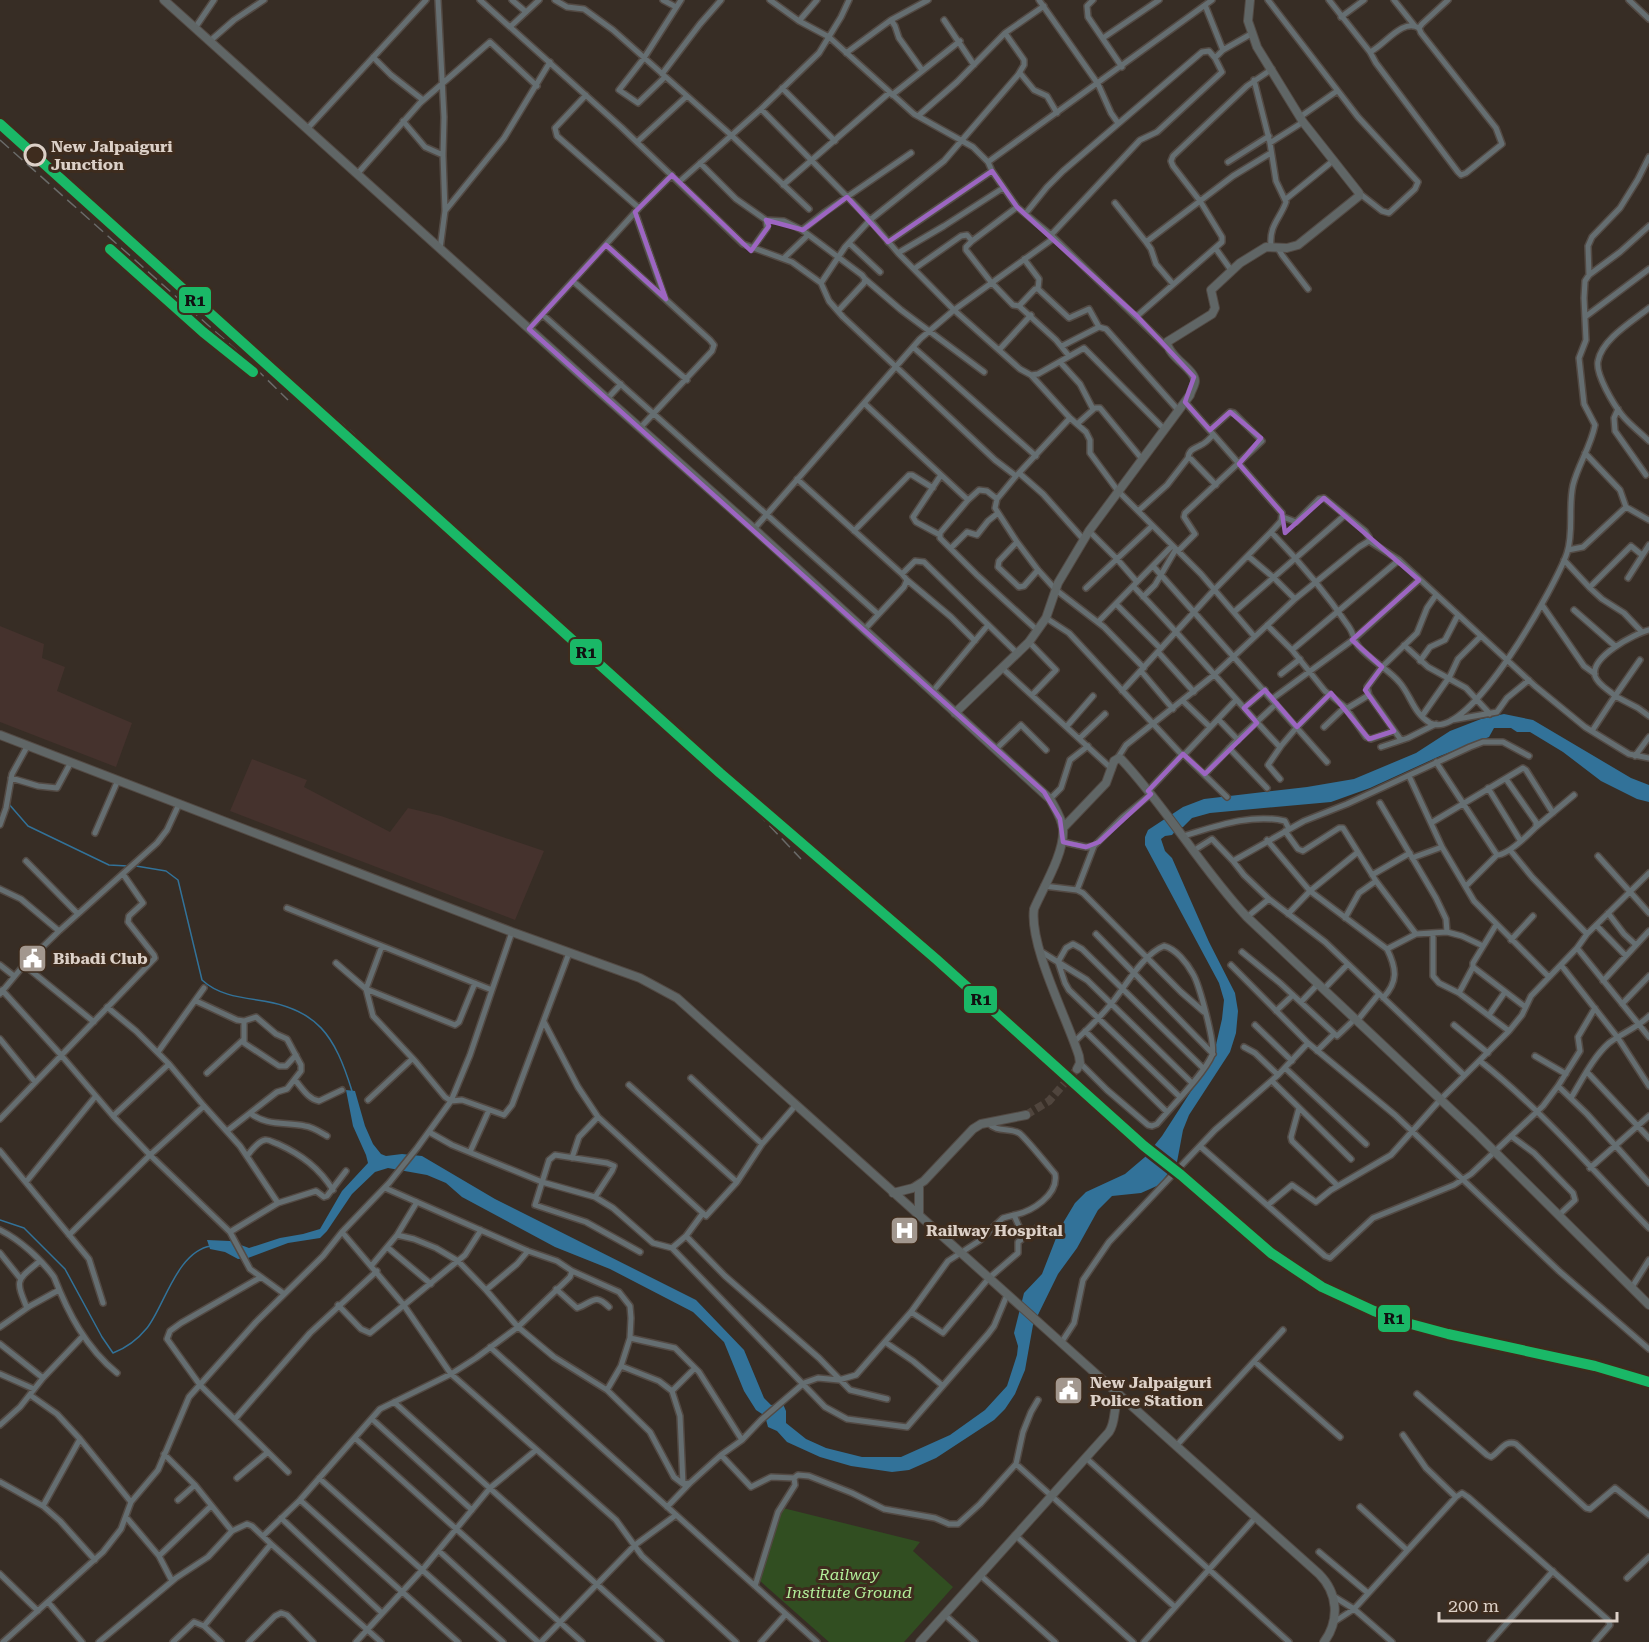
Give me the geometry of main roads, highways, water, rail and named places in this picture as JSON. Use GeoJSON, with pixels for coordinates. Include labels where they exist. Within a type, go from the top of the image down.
{"type":"FeatureCollection","features":[{"type":"Feature","properties":{"kind":"main road"},"geometry":{"type":"LineString","coordinates":[[956,712],[1029,642],[1046,618],[1056,590],[1089,531],[1185,402],[1194,383],[1194,377],[1166,346],[1170,339],[1212,314],[1215,308],[1211,290],[1231,270],[1255,253],[1275,247],[1287,248],[1306,240],[1355,200],[1359,193],[1302,120],[1257,47],[1248,21],[1250,0]]}},
{"type":"Feature","properties":{"kind":"main road"},"geometry":{"type":"LineString","coordinates":[[167,1],[440,249],[754,529],[1050,799],[1063,828],[1063,842],[1034,909],[1032,919],[1039,950],[1074,1041],[1079,1066]]}},
{"type":"Feature","properties":{"kind":"main road"},"geometry":{"type":"LineString","coordinates":[[0,735],[512,932],[650,982],[677,998],[1324,1579],[1333,1596],[1335,1609],[1334,1622],[1324,1642]]}},
{"type":"Feature","properties":{"kind":"main road"},"geometry":{"type":"LineString","coordinates":[[1063,828],[1106,783],[1117,759],[1121,759],[1150,792],[1214,879],[1247,917],[1495,1152],[1649,1305]]}},
{"type":"Feature","properties":{"kind":"main road"},"geometry":{"type":"LineString","coordinates":[[893,1193],[918,1185],[973,1129],[988,1123],[1026,1115]]}},
{"type":"Feature","properties":{"kind":"main road"},"geometry":{"type":"LineString","coordinates":[[918,1185],[919,1216]]}},
{"type":"Feature","properties":{"kind":"main road"},"geometry":{"type":"LineString","coordinates":[[920,1642],[1112,1428],[1120,1396]]}},
{"type":"Feature","properties":{"kind":"water"},"geometry":{"type":"Polygon","coordinates":[[[1504,714],[1533,720],[1631,778],[1649,785],[1649,802],[1637,799],[1601,781],[1563,752],[1530,732],[1517,732],[1511,728],[1494,728],[1489,737],[1440,756],[1370,788],[1331,802],[1210,813],[1192,818],[1172,835],[1161,839],[1235,993],[1238,1011],[1236,1033],[1230,1052],[1189,1115],[1183,1130],[1177,1162],[1159,1185],[1141,1193],[1112,1196],[1098,1210],[1077,1248],[1058,1274],[1033,1325],[1025,1370],[1015,1394],[1005,1409],[994,1420],[936,1458],[909,1470],[892,1472],[851,1466],[820,1457],[787,1442],[777,1431],[768,1427],[765,1416],[756,1410],[744,1391],[724,1342],[693,1312],[610,1269],[555,1247],[462,1197],[446,1183],[427,1175],[388,1168],[375,1172],[352,1194],[320,1238],[288,1243],[248,1258],[238,1259],[225,1252],[210,1249],[207,1240],[230,1241],[249,1248],[320,1229],[342,1191],[368,1163],[353,1126],[346,1090],[355,1091],[365,1126],[373,1144],[381,1154],[422,1156],[495,1199],[696,1300],[744,1350],[764,1398],[771,1405],[783,1404],[786,1411],[786,1423],[806,1439],[826,1448],[862,1457],[901,1457],[950,1435],[985,1410],[1007,1386],[1017,1355],[1018,1346],[1014,1333],[1024,1293],[1042,1274],[1060,1228],[1075,1203],[1086,1192],[1125,1174],[1145,1157],[1162,1136],[1206,1068],[1215,1049],[1224,1000],[1219,983],[1145,845],[1148,830],[1183,807],[1204,799],[1354,779],[1416,753],[1450,731],[1481,719],[1504,714]]]}},
{"type":"Feature","properties":{"kind":"waterway"},"geometry":{"type":"LineString","coordinates":[[8,803],[28,826],[109,865],[128,866]]}},
{"type":"Feature","properties":{"kind":"waterway"},"geometry":{"type":"LineString","coordinates":[[136,866],[166,871],[178,880],[202,980],[214,989],[228,994],[278,1004],[309,1018],[331,1040],[352,1091]]}},
{"type":"Feature","properties":{"kind":"waterway"},"geometry":{"type":"LineString","coordinates":[[0,1220],[24,1228],[65,1269],[113,1353],[127,1346],[147,1328],[180,1269],[199,1250],[211,1246]]}},
{"type":"Feature","properties":{"kind":"tunnel"},"geometry":{"type":"LineString","coordinates":[[1026,1115],[1049,1101],[1077,1069]]}},
{"type":"Feature","properties":{"kind":"railway"},"geometry":{"type":"LineString","coordinates":[[0,119],[355,435]]}},
{"type":"Feature","properties":{"kind":"railway"},"geometry":{"type":"LineString","coordinates":[[0,140],[245,358],[288,400]]}},
{"type":"Feature","properties":{"kind":"railway"},"geometry":{"type":"LineString","coordinates":[[720,773],[801,859]]}},
{"type":"Feature","properties":{"kind":"place","name":"New Jalpaiguri Junction"},"geometry":{"type":"Point","coordinates":[35,155]}},
{"type":"Feature","properties":{"kind":"place","name":"Bibadi Club"},"geometry":{"type":"Point","coordinates":[32,958]}},
{"type":"Feature","properties":{"kind":"place","name":"Railway Hospital"},"geometry":{"type":"Point","coordinates":[905,1230]}},
{"type":"Feature","properties":{"kind":"place","name":"New Jalpaiguri Police Station"},"geometry":{"type":"Point","coordinates":[1069,1391]}},
{"type":"Feature","properties":{"kind":"park label","name":"Railway Institute Ground"},"geometry":{"type":"Point","coordinates":[849,1583]}}]}
